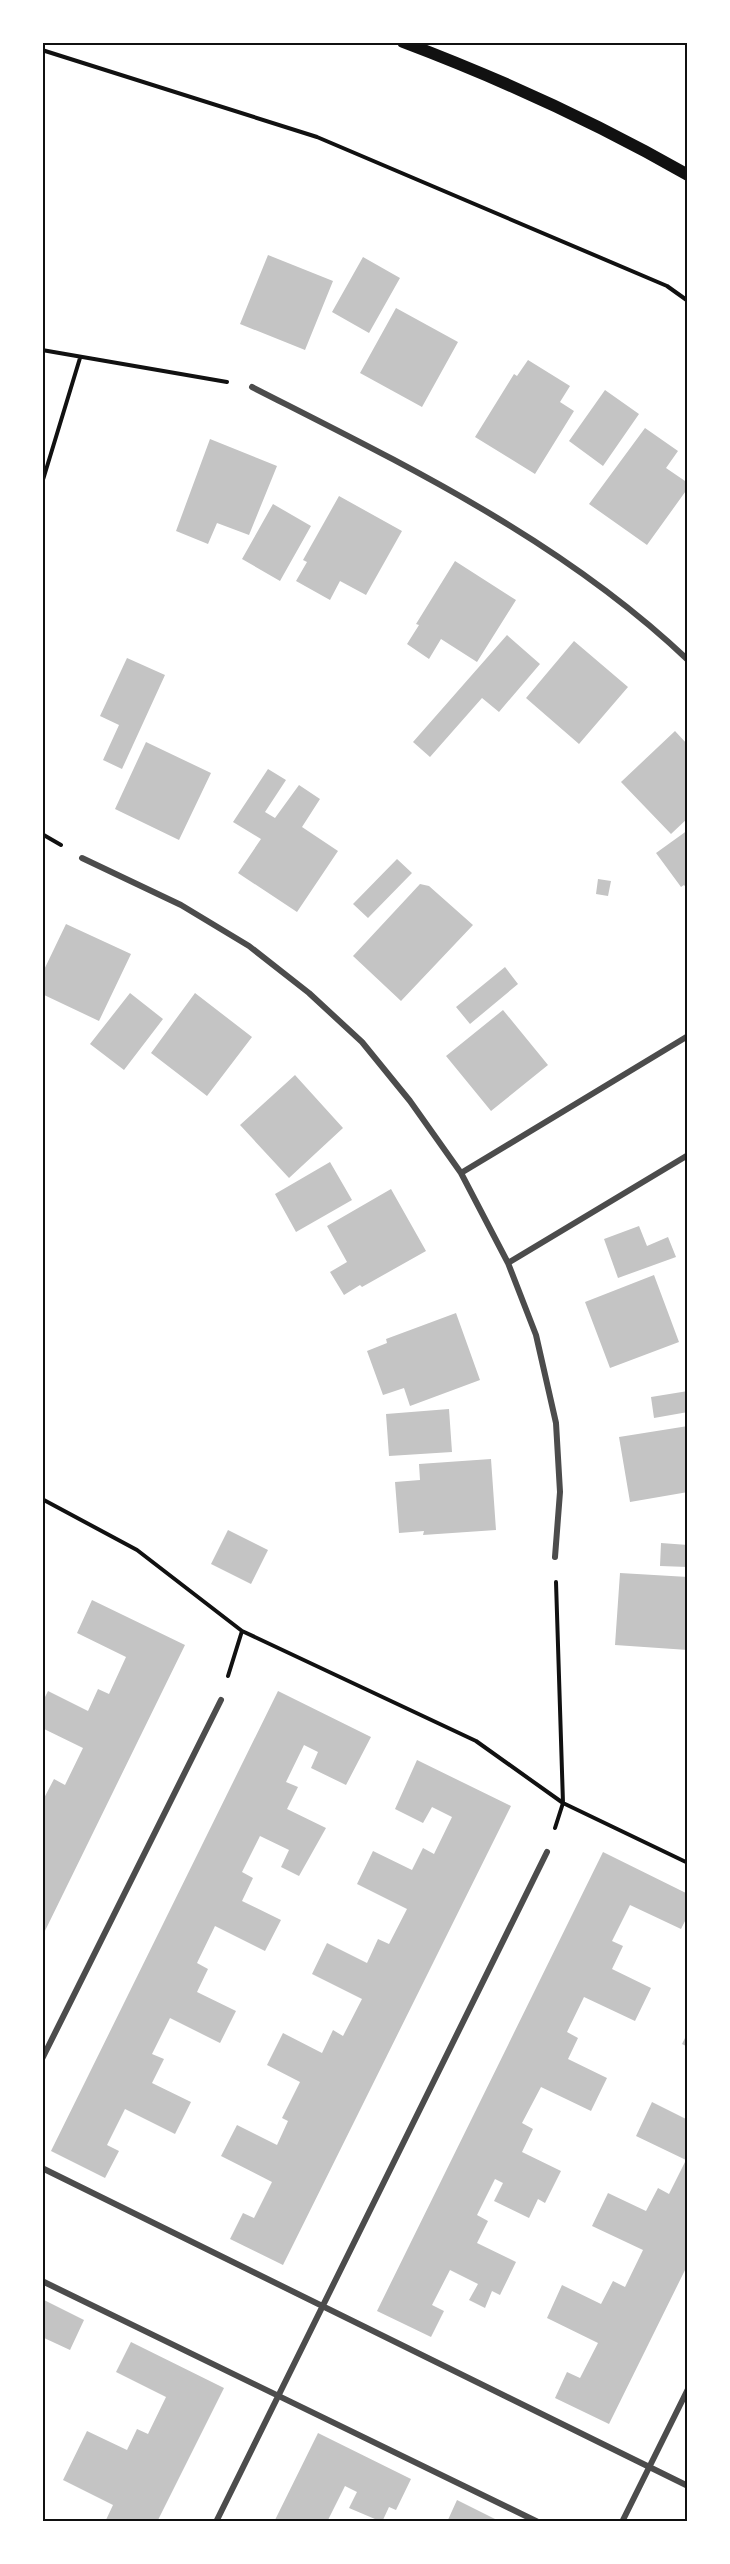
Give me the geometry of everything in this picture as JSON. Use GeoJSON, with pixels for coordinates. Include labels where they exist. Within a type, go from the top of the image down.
{"type":"FeatureCollection","features":[{"type":"Feature","properties":{"kind":"main road"},"geometry":{"type":"LineString","coordinates":[[403,42],[466,66],[626,140],[688,175]]}},
{"type":"Feature","properties":{"kind":"street"},"geometry":{"type":"LineString","coordinates":[[252,387],[449,488],[509,523],[595,583],[659,632],[688,660]]}},
{"type":"Feature","properties":{"kind":"street"},"geometry":{"type":"LineString","coordinates":[[82,858],[181,905],[249,946],[309,993],[362,1041],[410,1101],[461,1173],[508,1263],[536,1335],[556,1423],[560,1492],[555,1557]]}},
{"type":"Feature","properties":{"kind":"street"},"geometry":{"type":"LineString","coordinates":[[461,1173],[688,1036]]}},
{"type":"Feature","properties":{"kind":"street"},"geometry":{"type":"LineString","coordinates":[[508,1263],[688,1155]]}},
{"type":"Feature","properties":{"kind":"street"},"geometry":{"type":"LineString","coordinates":[[42,2059],[221,1700]]}},
{"type":"Feature","properties":{"kind":"street"},"geometry":{"type":"LineString","coordinates":[[216,2522],[547,1852]]}},
{"type":"Feature","properties":{"kind":"street"},"geometry":{"type":"LineString","coordinates":[[42,2168],[688,2486]]}},
{"type":"Feature","properties":{"kind":"street"},"geometry":{"type":"LineString","coordinates":[[42,2281],[538,2522]]}},
{"type":"Feature","properties":{"kind":"street"},"geometry":{"type":"LineString","coordinates":[[622,2522],[688,2389]]}},
{"type":"Feature","properties":{"kind":"path"},"geometry":{"type":"LineString","coordinates":[[42,50],[317,137],[667,286],[688,301]]}},
{"type":"Feature","properties":{"kind":"path"},"geometry":{"type":"LineString","coordinates":[[42,350],[252,387]]}},
{"type":"Feature","properties":{"kind":"path"},"geometry":{"type":"LineString","coordinates":[[42,483],[80,358]]}},
{"type":"Feature","properties":{"kind":"path"},"geometry":{"type":"LineString","coordinates":[[42,1499],[137,1550],[242,1631],[476,1741],[562,1803],[688,1863]]}},
{"type":"Feature","properties":{"kind":"path"},"geometry":{"type":"LineString","coordinates":[[547,1852],[562,1803],[555,1557]]}},
{"type":"Feature","properties":{"kind":"path"},"geometry":{"type":"LineString","coordinates":[[221,1700],[242,1631]]}},
{"type":"Feature","properties":{"kind":"building"},"geometry":{"type":"Polygon","coordinates":[[[268,255],[333,281],[305,350],[240,324],[268,255]]]}},
{"type":"Feature","properties":{"kind":"building"},"geometry":{"type":"Polygon","coordinates":[[[363,257],[400,278],[369,333],[332,312],[363,257]]]}},
{"type":"Feature","properties":{"kind":"building"},"geometry":{"type":"Polygon","coordinates":[[[396,308],[458,342],[422,407],[360,373],[396,308]]]}},
{"type":"Feature","properties":{"kind":"building"},"geometry":{"type":"Polygon","coordinates":[[[528,360],[570,386],[560,402],[574,411],[535,474],[475,437],[514,374],[517,376],[528,360]]]}},
{"type":"Feature","properties":{"kind":"building"},"geometry":{"type":"Polygon","coordinates":[[[605,390],[639,414],[603,466],[569,441],[605,390]]]}},
{"type":"Feature","properties":{"kind":"building"},"geometry":{"type":"Polygon","coordinates":[[[645,428],[678,451],[666,468],[688,483],[688,488],[647,545],[589,504],[645,428]]]}},
{"type":"Feature","properties":{"kind":"building"},"geometry":{"type":"Polygon","coordinates":[[[210,439],[277,466],[249,535],[217,523],[208,544],[176,531],[210,439]]]}},
{"type":"Feature","properties":{"kind":"building"},"geometry":{"type":"Polygon","coordinates":[[[339,496],[402,531],[366,595],[340,581],[330,600],[296,581],[307,562],[303,560],[339,496]]]}},
{"type":"Feature","properties":{"kind":"building"},"geometry":{"type":"Polygon","coordinates":[[[273,504],[311,526],[280,581],[242,559],[273,504]]]}},
{"type":"Feature","properties":{"kind":"building"},"geometry":{"type":"Polygon","coordinates":[[[455,561],[516,600],[477,662],[441,639],[429,659],[407,644],[419,625],[416,624],[455,561]]]}},
{"type":"Feature","properties":{"kind":"building"},"geometry":{"type":"Polygon","coordinates":[[[507,635],[540,664],[499,712],[482,698],[430,757],[413,742],[507,635]]]}},
{"type":"Feature","properties":{"kind":"building"},"geometry":{"type":"Polygon","coordinates":[[[574,641],[628,687],[579,744],[526,698],[574,641]]]}},
{"type":"Feature","properties":{"kind":"building"},"geometry":{"type":"Polygon","coordinates":[[[127,658],[165,675],[122,769],[103,760],[119,725],[100,716],[127,658]]]}},
{"type":"Feature","properties":{"kind":"building"},"geometry":{"type":"Polygon","coordinates":[[[675,731],[688,745],[688,818],[671,834],[621,782],[675,731]]]}},
{"type":"Feature","properties":{"kind":"building"},"geometry":{"type":"Polygon","coordinates":[[[146,742],[211,773],[179,840],[115,809],[146,742]]]}},
{"type":"Feature","properties":{"kind":"building"},"geometry":{"type":"Polygon","coordinates":[[[268,769],[286,780],[265,812],[275,818],[299,785],[320,799],[302,827],[338,851],[297,912],[238,873],[261,839],[233,822],[268,769]]]}},
{"type":"Feature","properties":{"kind":"building"},"geometry":{"type":"Polygon","coordinates":[[[688,830],[688,890],[684,885],[681,887],[656,853],[688,830]]]}},
{"type":"Feature","properties":{"kind":"building"},"geometry":{"type":"Polygon","coordinates":[[[397,859],[412,873],[368,918],[353,904],[397,859]]]}},
{"type":"Feature","properties":{"kind":"building"},"geometry":{"type":"Polygon","coordinates":[[[598,879],[611,881],[608,896],[596,894],[598,879]]]}},
{"type":"Feature","properties":{"kind":"building"},"geometry":{"type":"Polygon","coordinates":[[[420,884],[429,886],[473,925],[401,1001],[353,956],[420,884]]]}},
{"type":"Feature","properties":{"kind":"building"},"geometry":{"type":"Polygon","coordinates":[[[66,924],[131,954],[99,1021],[42,994],[42,974],[66,924]]]}},
{"type":"Feature","properties":{"kind":"building"},"geometry":{"type":"Polygon","coordinates":[[[505,967],[518,984],[470,1024],[456,1007],[505,967]]]}},
{"type":"Feature","properties":{"kind":"building"},"geometry":{"type":"Polygon","coordinates":[[[130,993],[163,1019],[124,1070],[90,1044],[130,993]]]}},
{"type":"Feature","properties":{"kind":"building"},"geometry":{"type":"Polygon","coordinates":[[[195,993],[252,1037],[207,1096],[151,1053],[195,993]]]}},
{"type":"Feature","properties":{"kind":"building"},"geometry":{"type":"Polygon","coordinates":[[[503,1010],[548,1065],[491,1111],[446,1056],[503,1010]]]}},
{"type":"Feature","properties":{"kind":"building"},"geometry":{"type":"Polygon","coordinates":[[[295,1075],[343,1128],[289,1178],[240,1125],[295,1075]]]}},
{"type":"Feature","properties":{"kind":"building"},"geometry":{"type":"Polygon","coordinates":[[[330,1162],[352,1200],[296,1232],[275,1194],[330,1162]]]}},
{"type":"Feature","properties":{"kind":"building"},"geometry":{"type":"Polygon","coordinates":[[[391,1189],[426,1251],[344,1295],[330,1272],[347,1262],[327,1226],[391,1189]]]}},
{"type":"Feature","properties":{"kind":"building"},"geometry":{"type":"Polygon","coordinates":[[[639,1226],[647,1246],[668,1237],[676,1257],[618,1278],[604,1239],[639,1226]]]}},
{"type":"Feature","properties":{"kind":"building"},"geometry":{"type":"Polygon","coordinates":[[[654,1275],[679,1342],[610,1368],[585,1302],[654,1275]]]}},
{"type":"Feature","properties":{"kind":"building"},"geometry":{"type":"Polygon","coordinates":[[[456,1313],[480,1380],[410,1406],[404,1388],[383,1395],[367,1351],[387,1343],[386,1339],[456,1313]]]}},
{"type":"Feature","properties":{"kind":"building"},"geometry":{"type":"Polygon","coordinates":[[[688,1391],[688,1412],[654,1418],[651,1397],[688,1391]]]}},
{"type":"Feature","properties":{"kind":"building"},"geometry":{"type":"Polygon","coordinates":[[[449,1409],[452,1452],[389,1456],[386,1414],[449,1409]]]}},
{"type":"Feature","properties":{"kind":"building"},"geometry":{"type":"Polygon","coordinates":[[[688,1426],[688,1492],[630,1502],[619,1437],[688,1426]]]}},
{"type":"Feature","properties":{"kind":"building"},"geometry":{"type":"Polygon","coordinates":[[[491,1459],[496,1530],[423,1535],[424,1531],[399,1533],[395,1482],[420,1480],[419,1464],[491,1459]]]}},
{"type":"Feature","properties":{"kind":"building"},"geometry":{"type":"Polygon","coordinates":[[[228,1530],[268,1550],[251,1584],[211,1564],[228,1530]]]}},
{"type":"Feature","properties":{"kind":"building"},"geometry":{"type":"Polygon","coordinates":[[[661,1543],[688,1545],[688,1567],[660,1566],[661,1543]]]}},
{"type":"Feature","properties":{"kind":"building"},"geometry":{"type":"Polygon","coordinates":[[[620,1573],[688,1577],[688,1650],[615,1645],[620,1573]]]}},
{"type":"Feature","properties":{"kind":"building"},"geometry":{"type":"Polygon","coordinates":[[[92,1600],[185,1645],[42,1937],[42,1802],[54,1779],[65,1785],[83,1748],[42,1728],[42,1703],[48,1691],[88,1711],[98,1689],[109,1694],[126,1657],[77,1633],[92,1600]]]}},
{"type":"Feature","properties":{"kind":"building"},"geometry":{"type":"Polygon","coordinates":[[[278,1691],[371,1737],[346,1785],[311,1768],[318,1752],[304,1745],[286,1782],[298,1787],[287,1809],[326,1828],[299,1876],[281,1867],[289,1850],[260,1836],[242,1872],[253,1878],[242,1901],[281,1920],[265,1951],[215,1926],[197,1963],[208,1969],[197,1992],[236,2011],[220,2043],[170,2018],[152,2054],[164,2059],[152,2083],[191,2102],[175,2134],[125,2109],[107,2145],[119,2151],[105,2178],[51,2151],[278,1691]]]}},
{"type":"Feature","properties":{"kind":"building"},"geometry":{"type":"Polygon","coordinates":[[[417,1760],[511,1806],[283,2265],[230,2239],[243,2213],[254,2218],[272,2182],[221,2156],[237,2125],[277,2145],[288,2121],[282,2118],[300,2082],[267,2065],[283,2033],[322,2053],[333,2030],[343,2036],[362,1999],[312,1974],[327,1943],[367,1963],[378,1939],[389,1944],[407,1909],[357,1884],[373,1851],[412,1870],[423,1848],[434,1854],[452,1817],[432,1807],[423,1823],[395,1809],[417,1760]]]}},
{"type":"Feature","properties":{"kind":"building"},"geometry":{"type":"Polygon","coordinates":[[[603,1852],[688,1894],[688,1915],[681,1929],[630,1905],[612,1941],[623,1946],[612,1969],[651,1988],[635,2021],[584,1997],[567,2032],[578,2038],[568,2059],[607,2078],[591,2111],[541,2087],[522,2123],[533,2129],[522,2152],[561,2171],[545,2203],[538,2199],[529,2218],[494,2201],[503,2183],[495,2179],[477,2215],[488,2221],[477,2243],[516,2262],[500,2295],[492,2291],[485,2308],[469,2300],[478,2284],[450,2270],[432,2305],[444,2311],[431,2337],[377,2311],[603,1852]]]}},
{"type":"Feature","properties":{"kind":"building"},"geometry":{"type":"Polygon","coordinates":[[[688,2032],[688,2047],[682,2044],[688,2032]]]}},
{"type":"Feature","properties":{"kind":"building"},"geometry":{"type":"Polygon","coordinates":[[[652,2102],[688,2120],[688,2264],[609,2424],[555,2398],[567,2372],[580,2378],[598,2343],[547,2318],[562,2285],[601,2304],[613,2281],[625,2287],[643,2250],[592,2226],[608,2193],[646,2211],[658,2188],[669,2194],[686,2160],[636,2136],[652,2102]]]}},
{"type":"Feature","properties":{"kind":"building"},"geometry":{"type":"Polygon","coordinates":[[[42,2299],[84,2320],[70,2350],[42,2337],[42,2299]]]}},
{"type":"Feature","properties":{"kind":"building"},"geometry":{"type":"Polygon","coordinates":[[[131,2342],[224,2388],[157,2522],[105,2522],[113,2505],[63,2480],[87,2431],[127,2450],[137,2429],[148,2434],[166,2397],[116,2372],[131,2342]]]}},
{"type":"Feature","properties":{"kind":"building"},"geometry":{"type":"Polygon","coordinates":[[[318,2433],[411,2479],[396,2510],[389,2507],[382,2522],[349,2508],[357,2492],[345,2486],[327,2522],[274,2522],[318,2433]]]}},
{"type":"Feature","properties":{"kind":"building"},"geometry":{"type":"Polygon","coordinates":[[[457,2500],[501,2522],[447,2522],[457,2500]]]}}]}
